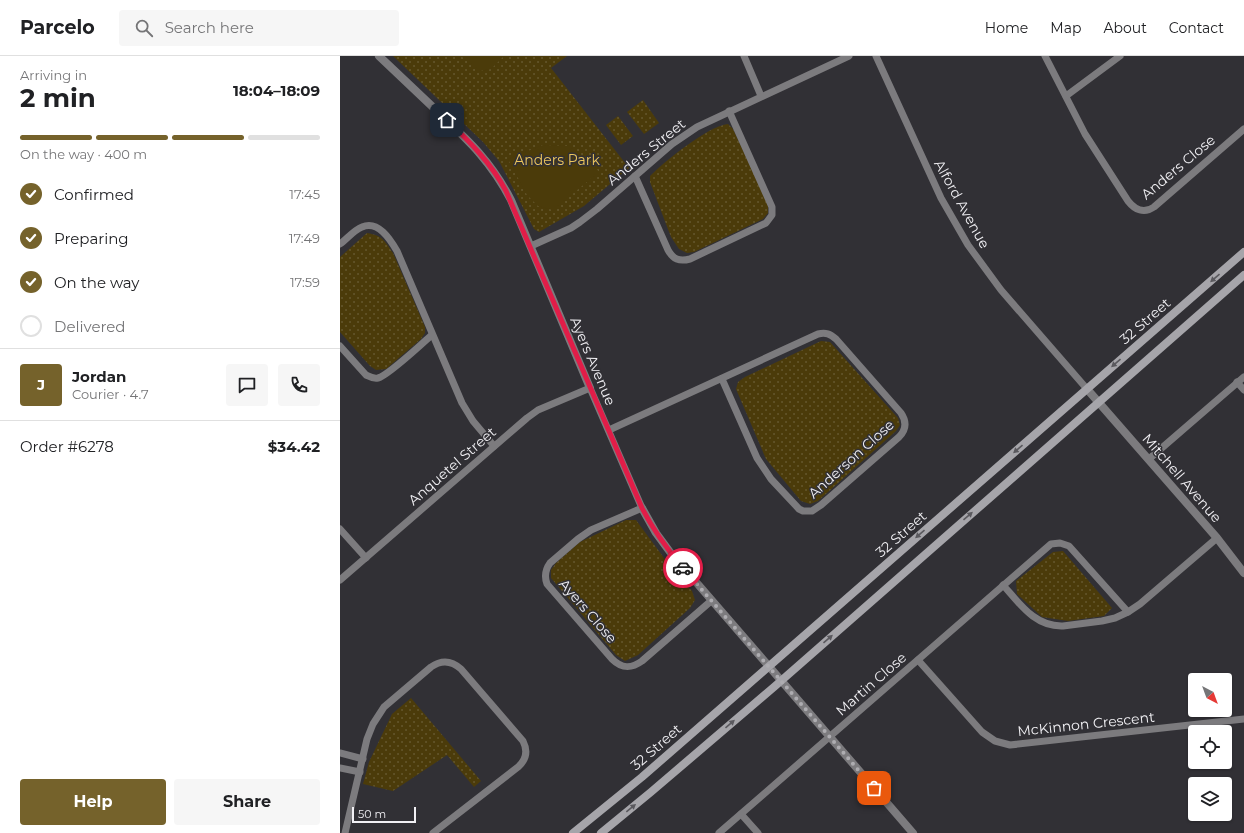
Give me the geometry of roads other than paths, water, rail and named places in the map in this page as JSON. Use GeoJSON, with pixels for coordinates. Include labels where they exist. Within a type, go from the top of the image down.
{"type":"FeatureCollection","features":[{"type":"Feature","properties":{"kind":"main road","name":"32 Street"},"geometry":{"type":"LineString","coordinates":[[573,833],[642,777],[1244,252]]}},
{"type":"Feature","properties":{"kind":"main road"},"geometry":{"type":"LineString","coordinates":[[601,833],[657,787],[1244,275]]}},
{"type":"Feature","properties":{"kind":"street","name":"Ayers Avenue"},"geometry":{"type":"LineString","coordinates":[[379,56],[470,142],[487,162],[506,191],[642,508],[656,533],[711,601],[914,833]]}},
{"type":"Feature","properties":{"kind":"street"},"geometry":{"type":"LineString","coordinates":[[744,56],[761,96]]}},
{"type":"Feature","properties":{"kind":"street","name":"Anders Street"},"geometry":{"type":"LineString","coordinates":[[530,246],[580,222],[688,132],[761,96],[849,56]]}},
{"type":"Feature","properties":{"kind":"street","name":"Alford Avenue"},"geometry":{"type":"LineString","coordinates":[[876,56],[942,198],[968,245],[1001,290],[1099,402]]}},
{"type":"Feature","properties":{"kind":"street","name":"Anders Close"},"geometry":{"type":"LineString","coordinates":[[1045,56],[1085,134],[1128,201],[1135,208],[1142,211],[1150,210],[1154,207],[1244,129]]}},
{"type":"Feature","properties":{"kind":"street"},"geometry":{"type":"LineString","coordinates":[[1066,96],[1120,56]]}},
{"type":"Feature","properties":{"kind":"street"},"geometry":{"type":"LineString","coordinates":[[635,176],[668,250],[673,257],[680,261],[690,259],[766,223],[772,215],[772,207],[729,112]]}},
{"type":"Feature","properties":{"kind":"street"},"geometry":{"type":"LineString","coordinates":[[340,244],[356,230],[373,225],[389,238],[397,251],[462,404],[473,421],[494,446]]}},
{"type":"Feature","properties":{"kind":"street","name":"Anderson Close"},"geometry":{"type":"LineString","coordinates":[[609,430],[818,334],[825,333],[836,339],[901,413],[904,418],[905,427],[899,437],[821,505],[812,511],[803,511],[793,504],[771,479],[762,466],[752,448],[722,379]]}},
{"type":"Feature","properties":{"kind":"street"},"geometry":{"type":"LineString","coordinates":[[340,346],[366,375],[379,378],[388,373],[432,335]]}},
{"type":"Feature","properties":{"kind":"street"},"geometry":{"type":"LineString","coordinates":[[1149,459],[1244,377]]}},
{"type":"Feature","properties":{"kind":"street"},"geometry":{"type":"LineString","coordinates":[[1237,382],[1244,390]]}},
{"type":"Feature","properties":{"kind":"street","name":"Anquetel Street"},"geometry":{"type":"LineString","coordinates":[[340,580],[533,414],[590,388]]}},
{"type":"Feature","properties":{"kind":"street","name":"Mitchell Avenue"},"geometry":{"type":"LineString","coordinates":[[1099,402],[1217,538],[1244,573]]}},
{"type":"Feature","properties":{"kind":"street","name":"Ayers Close"},"geometry":{"type":"LineString","coordinates":[[642,508],[597,527],[578,539],[550,562],[545,576],[548,584],[612,659],[622,667],[636,665],[642,661],[711,601]]}},
{"type":"Feature","properties":{"kind":"street"},"geometry":{"type":"LineString","coordinates":[[340,529],[366,558]]}},
{"type":"Feature","properties":{"kind":"street"},"geometry":{"type":"LineString","coordinates":[[1003,585],[1027,612],[1039,621],[1050,625],[1063,626],[1102,621],[1115,618],[1140,604],[1217,538]]}},
{"type":"Feature","properties":{"kind":"street","name":"Martin Close"},"geometry":{"type":"LineString","coordinates":[[718,833],[1051,544],[1060,542],[1069,546],[1128,612]]}},
{"type":"Feature","properties":{"kind":"street","name":"McKinnon Crescent"},"geometry":{"type":"LineString","coordinates":[[918,660],[982,732],[995,741],[1010,745],[1244,719]]}},
{"type":"Feature","properties":{"kind":"street"},"geometry":{"type":"LineString","coordinates":[[345,833],[367,739],[380,712],[436,663],[451,662],[461,669],[523,741],[526,757],[518,767],[433,833]]}},
{"type":"Feature","properties":{"kind":"street"},"geometry":{"type":"LineString","coordinates":[[340,753],[363,759]]}},
{"type":"Feature","properties":{"kind":"street"},"geometry":{"type":"LineString","coordinates":[[340,768],[360,772]]}},
{"type":"Feature","properties":{"kind":"street"},"geometry":{"type":"LineString","coordinates":[[741,814],[758,833]]}},
{"type":"Feature","properties":{"kind":"park label","name":"Anders Park"},"geometry":{"type":"Point","coordinates":[557,160]}}]}
